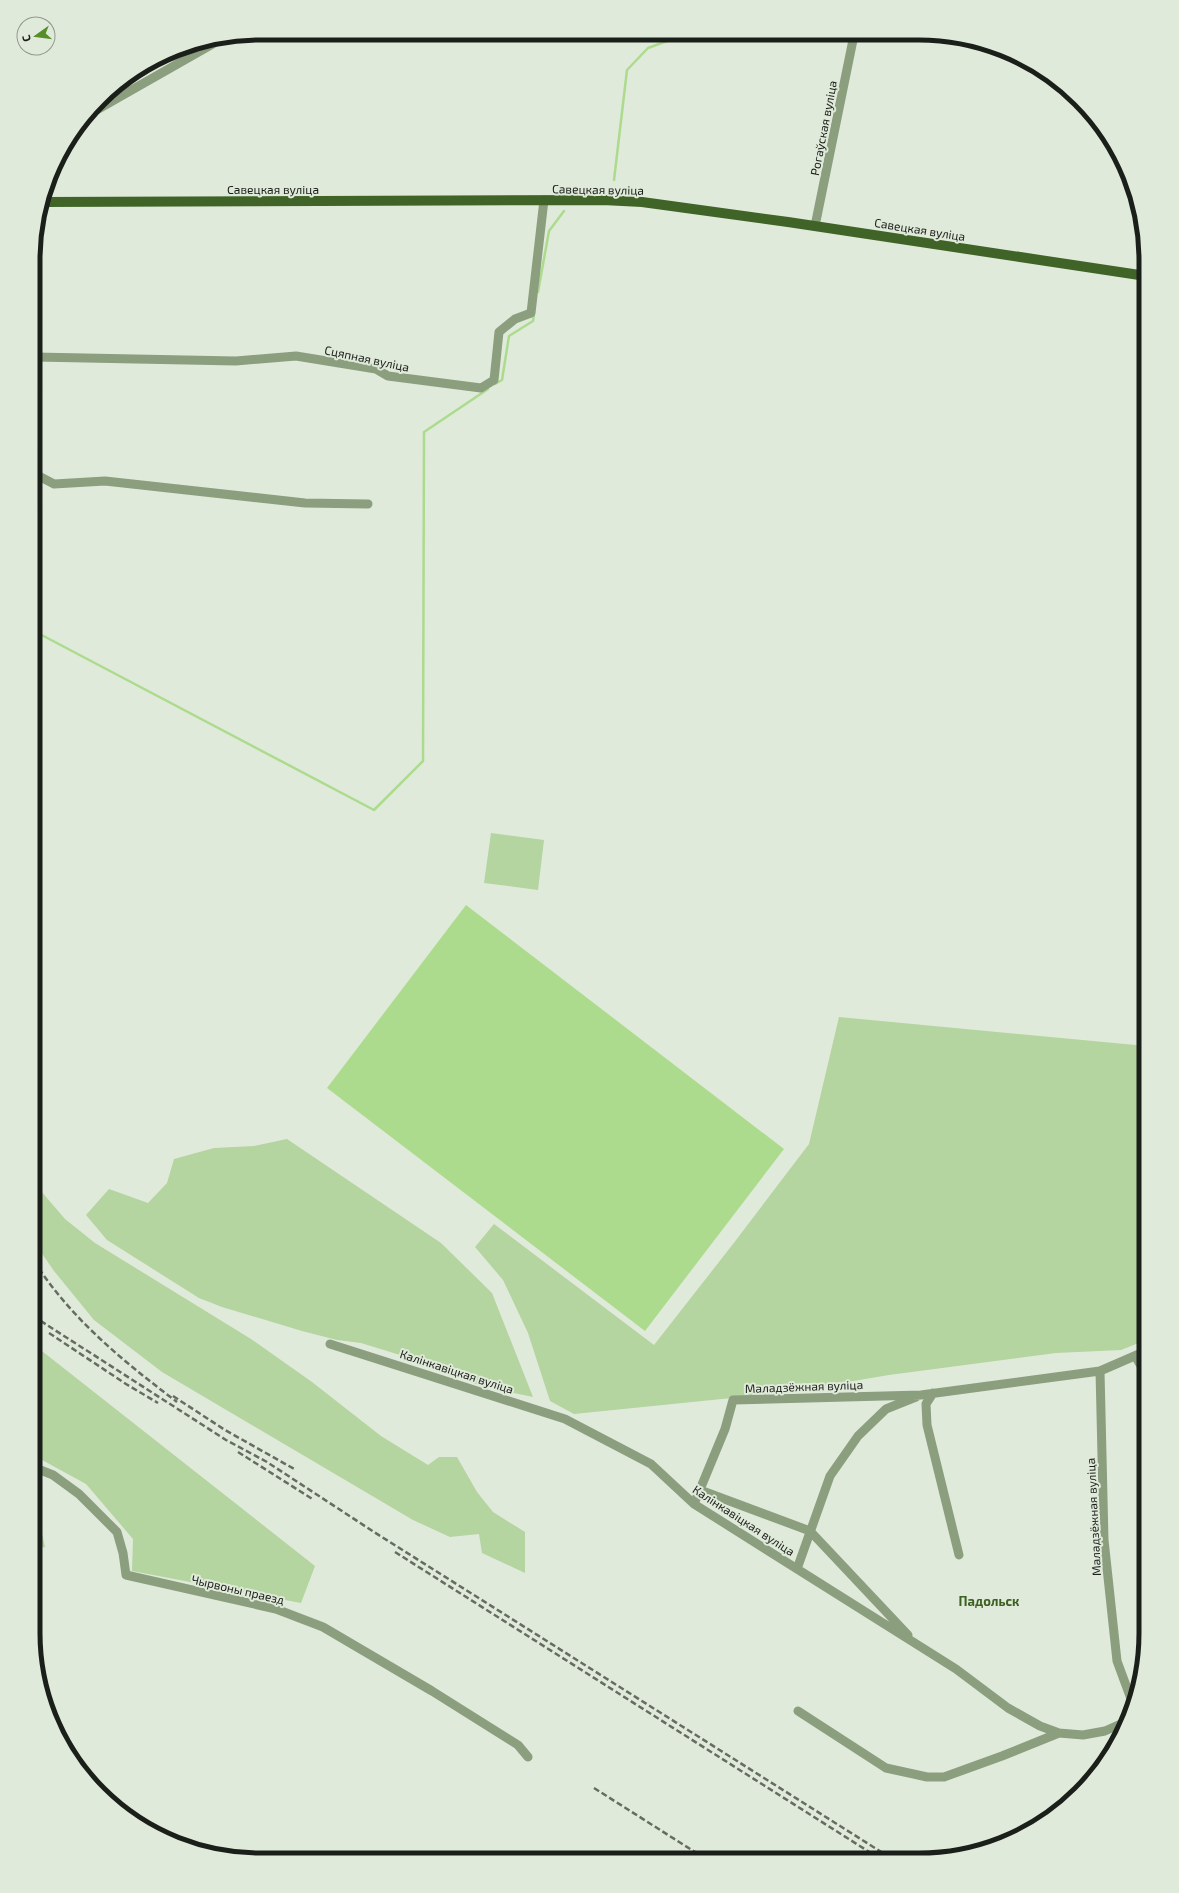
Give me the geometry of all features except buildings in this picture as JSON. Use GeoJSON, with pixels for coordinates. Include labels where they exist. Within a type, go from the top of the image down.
{"type":"FeatureCollection","features":[{"type":"Feature","properties":{"kind":"main road","name":"Савецкая вуліца"},"geometry":{"type":"LineString","coordinates":[[47,202],[603,200],[642,202],[815,226],[1139,275]]}},
{"type":"Feature","properties":{"kind":"street","name":"Рогаўская вуліца"},"geometry":{"type":"LineString","coordinates":[[815,226],[853,40]]}},
{"type":"Feature","properties":{"kind":"street"},"geometry":{"type":"LineString","coordinates":[[101,107],[210,46]]}},
{"type":"Feature","properties":{"kind":"street","name":"Сцяпная вуліца"},"geometry":{"type":"LineString","coordinates":[[40,357],[236,361],[296,356],[376,369],[388,376],[481,388],[494,380],[499,332],[515,319],[531,312],[544,200]]}},
{"type":"Feature","properties":{"kind":"street"},"geometry":{"type":"LineString","coordinates":[[40,477],[54,484],[105,481],[305,503],[368,504]]}},
{"type":"Feature","properties":{"kind":"street","name":"Калінкавіцкая вуліца"},"geometry":{"type":"LineString","coordinates":[[330,1344],[565,1419],[650,1464],[694,1504],[956,1669],[1008,1708],[1040,1726],[1059,1733],[1084,1735],[1105,1731],[1118,1725]]}},
{"type":"Feature","properties":{"kind":"street","name":"Маладзёжная вуліца"},"geometry":{"type":"LineString","coordinates":[[700,1490],[725,1429],[734,1400],[933,1393],[1100,1371],[1139,1354]]}},
{"type":"Feature","properties":{"kind":"street"},"geometry":{"type":"LineString","coordinates":[[1135,1356],[1139,1363]]}},
{"type":"Feature","properties":{"kind":"street","name":"Маладзёжная вуліца"},"geometry":{"type":"LineString","coordinates":[[1100,1371],[1104,1540],[1117,1661],[1130,1696]]}},
{"type":"Feature","properties":{"kind":"street"},"geometry":{"type":"LineString","coordinates":[[933,1393],[926,1404],[927,1425],[959,1555]]}},
{"type":"Feature","properties":{"kind":"street"},"geometry":{"type":"LineString","coordinates":[[797,1569],[830,1476],[858,1436],[886,1409],[921,1394]]}},
{"type":"Feature","properties":{"kind":"street","name":"Чырвоны праезд"},"geometry":{"type":"LineString","coordinates":[[40,1470],[53,1475],[79,1494],[112,1527],[120,1539],[126,1575],[276,1609],[323,1627],[432,1691],[518,1745],[528,1756]]}},
{"type":"Feature","properties":{"kind":"street"},"geometry":{"type":"LineString","coordinates":[[694,1504],[700,1490],[810,1531],[917,1645]]}},
{"type":"Feature","properties":{"kind":"street","name":"Калінкавіцкая вуліца"},"geometry":{"type":"LineString","coordinates":[[798,1711],[886,1768],[927,1777],[944,1777],[1059,1733]]}},
{"type":"Feature","properties":{"kind":"shaded area"},"geometry":{"type":"Polygon","coordinates":[[[491,833],[544,840],[538,890],[484,883],[491,833]]]}},
{"type":"Feature","properties":{"kind":"shaded area"},"geometry":{"type":"Polygon","coordinates":[[[466,905],[784,1149],[645,1331],[327,1088],[466,905]]]}},
{"type":"Feature","properties":{"kind":"shaded area"},"geometry":{"type":"Polygon","coordinates":[[[839,1017],[1139,1045],[1139,1343],[1121,1350],[1056,1353],[889,1375],[782,1393],[574,1414],[550,1401],[528,1333],[503,1280],[475,1247],[494,1224],[654,1345],[809,1144],[839,1017]]]}},
{"type":"Feature","properties":{"kind":"shaded area"},"geometry":{"type":"Polygon","coordinates":[[[287,1139],[441,1243],[492,1293],[533,1397],[481,1386],[413,1359],[361,1343],[337,1340],[302,1331],[222,1307],[199,1298],[107,1240],[86,1215],[109,1189],[148,1203],[167,1183],[174,1159],[214,1148],[254,1146],[287,1139]]]}},
{"type":"Feature","properties":{"kind":"shaded area"},"geometry":{"type":"Polygon","coordinates":[[[40,1190],[65,1219],[95,1243],[251,1339],[312,1382],[381,1436],[428,1465],[439,1457],[457,1457],[477,1492],[493,1512],[525,1532],[525,1573],[482,1553],[479,1534],[450,1537],[413,1520],[162,1372],[94,1320],[54,1271],[40,1251],[40,1190]]]}},
{"type":"Feature","properties":{"kind":"shaded area"},"geometry":{"type":"Polygon","coordinates":[[[40,1350],[315,1566],[301,1603],[132,1571],[133,1539],[86,1484],[40,1459],[40,1350]]]}},
{"type":"Feature","properties":{"kind":"shaded area"},"geometry":{"type":"Polygon","coordinates":[[[40,1524],[45,1547],[40,1548],[40,1524]]]}},
{"type":"Feature","properties":{"kind":"waterway"},"geometry":{"type":"LineString","coordinates":[[614,180],[627,70],[648,48],[670,40]]}},
{"type":"Feature","properties":{"kind":"waterway"},"geometry":{"type":"LineString","coordinates":[[538,292],[549,231],[564,211]]}},
{"type":"Feature","properties":{"kind":"waterway"},"geometry":{"type":"LineString","coordinates":[[495,384],[502,380],[509,336],[533,321],[534,314]]}},
{"type":"Feature","properties":{"kind":"waterway"},"geometry":{"type":"LineString","coordinates":[[40,634],[374,810],[423,761],[424,432],[488,389]]}},
{"type":"Feature","properties":{"kind":"railway"},"geometry":{"type":"LineString","coordinates":[[40,1269],[64,1302],[99,1338],[137,1371],[177,1402]]}},
{"type":"Feature","properties":{"kind":"railway"},"geometry":{"type":"LineString","coordinates":[[40,1320],[226,1440],[267,1462],[374,1532],[883,1853]]}},
{"type":"Feature","properties":{"kind":"railway"},"geometry":{"type":"LineString","coordinates":[[49,1333],[126,1384],[158,1403]]}},
{"type":"Feature","properties":{"kind":"railway"},"geometry":{"type":"LineString","coordinates":[[173,1396],[225,1430],[296,1470]]}},
{"type":"Feature","properties":{"kind":"railway"},"geometry":{"type":"LineString","coordinates":[[238,1452],[314,1500]]}},
{"type":"Feature","properties":{"kind":"railway"},"geometry":{"type":"LineString","coordinates":[[395,1552],[871,1853]]}},
{"type":"Feature","properties":{"kind":"railway"},"geometry":{"type":"LineString","coordinates":[[594,1788],[697,1853]]}},
{"type":"Feature","properties":{"kind":"district","name":"Падольск"},"geometry":{"type":"Point","coordinates":[989,1601]}}]}
